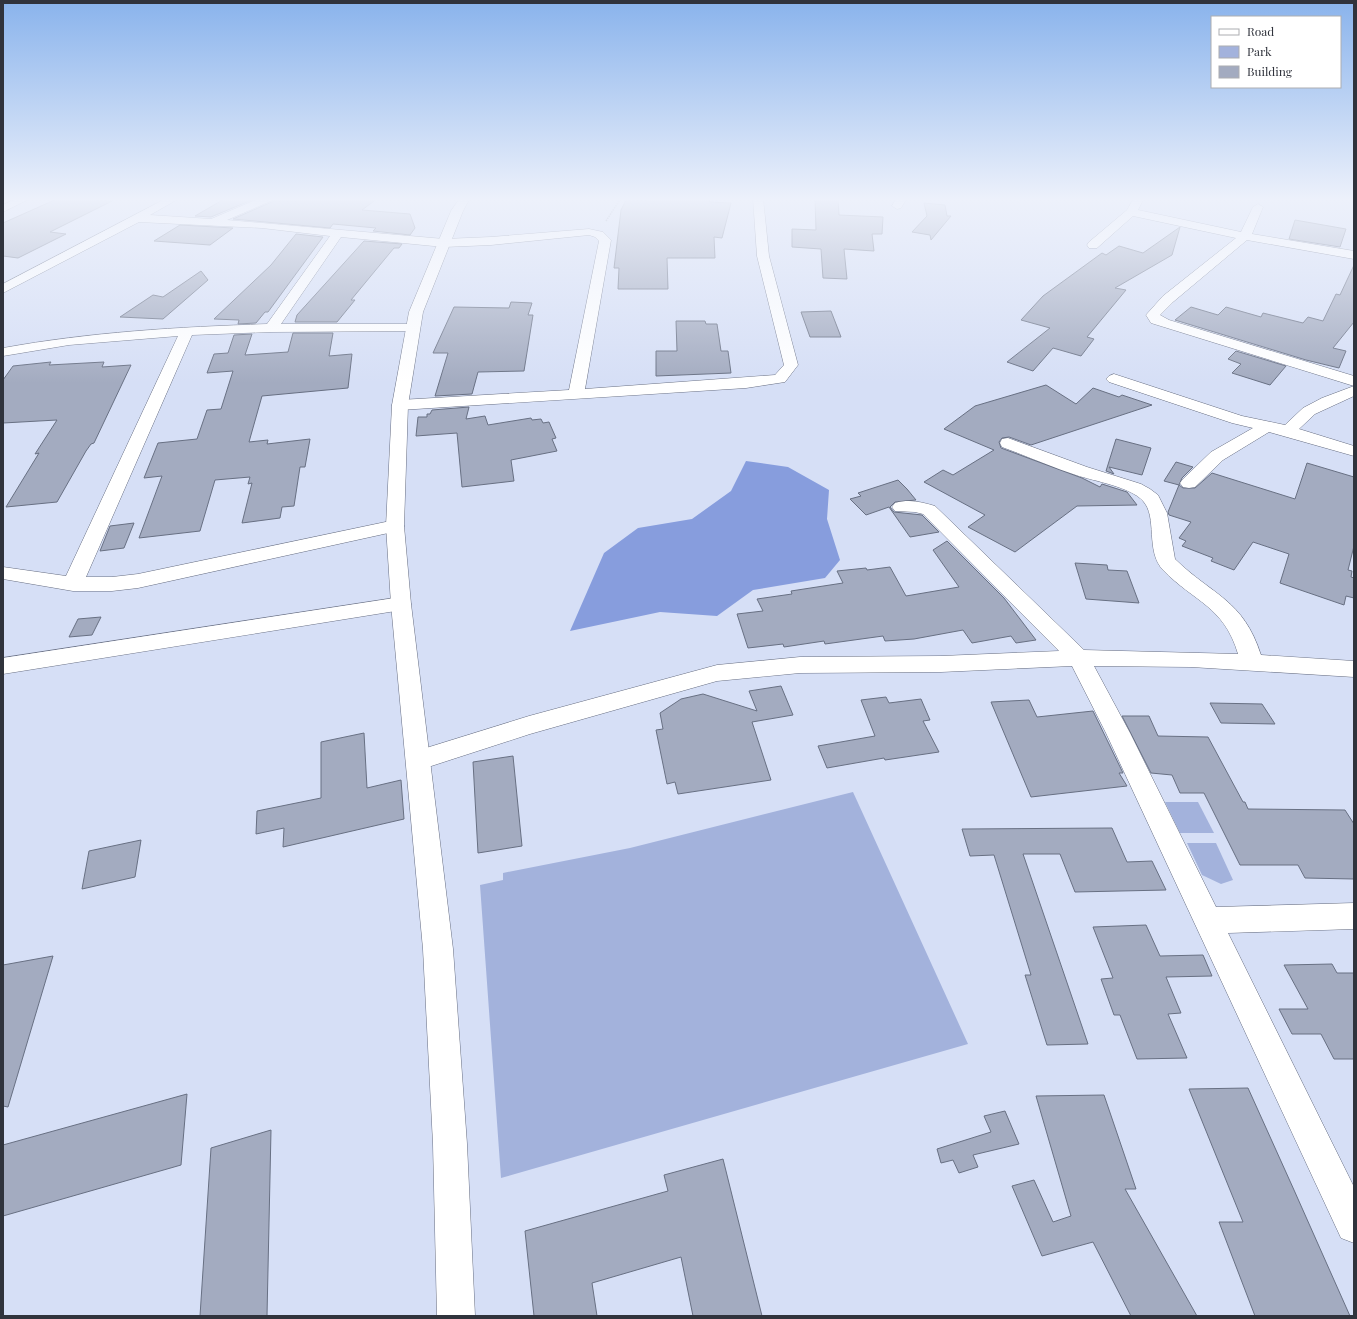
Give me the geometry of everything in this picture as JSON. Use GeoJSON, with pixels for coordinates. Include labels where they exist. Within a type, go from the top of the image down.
{"type":"FeatureCollection","features":[{"type":"Feature","properties":{"kind":"street"},"geometry":{"type":"LineString","coordinates":[[3,289],[58,260]]}},
{"type":"Feature","properties":{"kind":"street"},"geometry":{"type":"LineString","coordinates":[[271,328],[319,260]]}},
{"type":"Feature","properties":{"kind":"street"},"geometry":{"type":"LineString","coordinates":[[437,260],[416,312],[412,328],[400,405],[395,526],[401,604],[438,949],[450,1152],[456,1316]]}},
{"type":"Feature","properties":{"kind":"street"},"geometry":{"type":"LineString","coordinates":[[576,394],[601,260]]}},
{"type":"Feature","properties":{"kind":"street"},"geometry":{"type":"LineString","coordinates":[[400,405],[746,383],[780,379],[791,364],[763,260]]}},
{"type":"Feature","properties":{"kind":"street"},"geometry":{"type":"LineString","coordinates":[[1216,260],[1168,299],[1153,315],[1156,320],[1354,381]]}},
{"type":"Feature","properties":{"kind":"street"},"geometry":{"type":"LineString","coordinates":[[3,352],[43,344],[188,331],[271,328],[412,328]]}},
{"type":"Feature","properties":{"kind":"street"},"geometry":{"type":"LineString","coordinates":[[73,584],[188,331]]}},
{"type":"Feature","properties":{"kind":"street"},"geometry":{"type":"LineString","coordinates":[[1114,379],[1238,420],[1288,431],[1354,451]]}},
{"type":"Feature","properties":{"kind":"street"},"geometry":{"type":"LineString","coordinates":[[1288,431],[1309,411],[1328,401],[1354,391]]}},
{"type":"Feature","properties":{"kind":"street"},"geometry":{"type":"LineString","coordinates":[[1189,483],[1217,456],[1266,427]]}},
{"type":"Feature","properties":{"kind":"street"},"geometry":{"type":"LineString","coordinates":[[1008,443],[1135,488],[1152,500],[1158,513],[1166,561],[1225,610],[1233,619],[1239,627],[1252,664]]}},
{"type":"Feature","properties":{"kind":"street"},"geometry":{"type":"LineString","coordinates":[[901,508],[916,506],[929,510],[971,550],[1078,658],[1118,733],[1354,1225]]}},
{"type":"Feature","properties":{"kind":"street"},"geometry":{"type":"LineString","coordinates":[[3,573],[73,584],[112,584],[138,580],[395,526]]}},
{"type":"Feature","properties":{"kind":"street"},"geometry":{"type":"LineString","coordinates":[[3,666],[401,604]]}},
{"type":"Feature","properties":{"kind":"street"},"geometry":{"type":"LineString","coordinates":[[418,760],[529,725],[717,673],[742,668],[1078,658],[1136,658],[1354,669]]}},
{"type":"Feature","properties":{"kind":"street"},"geometry":{"type":"LineString","coordinates":[[1208,920],[1354,916]]}},
{"type":"Feature","properties":{"kind":"green space"},"geometry":{"type":"Polygon","coordinates":[[[853,792],[968,1044],[501,1178],[480,885],[503,880],[503,873],[630,848],[853,792]]]}},
{"type":"Feature","properties":{"kind":"green space"},"geometry":{"type":"Polygon","coordinates":[[[1165,802],[1198,802],[1214,833],[1180,833],[1165,802]]]}},
{"type":"Feature","properties":{"kind":"green space"},"geometry":{"type":"Polygon","coordinates":[[[1187,843],[1216,843],[1233,880],[1221,884],[1202,875],[1187,843]]]}},
{"type":"Feature","properties":{"kind":"shaded area"},"geometry":{"type":"Polygon","coordinates":[[[746,461],[788,467],[829,490],[827,519],[840,560],[825,578],[753,590],[717,616],[660,612],[570,631],[604,553],[638,528],[692,519],[731,491],[746,461]]]}},
{"type":"Feature","properties":{"kind":"building"},"geometry":{"type":"Polygon","coordinates":[[[275,260],[306,260],[268,312],[265,312],[256,323],[238,324],[239,320],[214,319],[275,260]]]}},
{"type":"Feature","properties":{"kind":"building"},"geometry":{"type":"Polygon","coordinates":[[[347,260],[384,260],[351,300],[355,300],[337,322],[295,322],[297,315],[347,260]]]}},
{"type":"Feature","properties":{"kind":"building"},"geometry":{"type":"Polygon","coordinates":[[[615,260],[667,260],[668,289],[618,289],[619,268],[614,268],[615,260]]]}},
{"type":"Feature","properties":{"kind":"building"},"geometry":{"type":"Polygon","coordinates":[[[822,260],[845,260],[847,279],[823,278],[822,260]]]}},
{"type":"Feature","properties":{"kind":"building"},"geometry":{"type":"Polygon","coordinates":[[[1093,260],[1164,260],[1115,288],[1126,290],[1087,337],[1094,339],[1081,356],[1053,348],[1033,371],[1007,362],[1050,328],[1021,320],[1043,296],[1093,260]]]}},
{"type":"Feature","properties":{"kind":"building"},"geometry":{"type":"Polygon","coordinates":[[[1354,265],[1354,322],[1333,348],[1346,351],[1339,368],[1306,360],[1175,320],[1191,307],[1218,315],[1226,307],[1261,317],[1263,313],[1303,323],[1308,317],[1323,321],[1336,294],[1340,295],[1354,265]]]}},
{"type":"Feature","properties":{"kind":"building"},"geometry":{"type":"Polygon","coordinates":[[[201,271],[208,280],[163,319],[120,317],[153,295],[163,297],[201,271]]]}},
{"type":"Feature","properties":{"kind":"building"},"geometry":{"type":"Polygon","coordinates":[[[511,302],[532,303],[528,315],[533,315],[524,371],[478,372],[472,394],[435,396],[448,353],[433,353],[454,307],[509,308],[511,302]]]}},
{"type":"Feature","properties":{"kind":"building"},"geometry":{"type":"Polygon","coordinates":[[[831,311],[841,337],[810,337],[801,312],[831,311]]]}},
{"type":"Feature","properties":{"kind":"building"},"geometry":{"type":"Polygon","coordinates":[[[676,321],[705,321],[706,324],[717,324],[721,351],[728,351],[731,373],[656,376],[656,351],[677,351],[676,321]]]}},
{"type":"Feature","properties":{"kind":"building"},"geometry":{"type":"Polygon","coordinates":[[[293,333],[333,333],[329,356],[352,354],[348,388],[262,396],[249,442],[268,440],[267,444],[310,439],[305,467],[300,467],[294,506],[282,507],[280,518],[242,523],[252,483],[248,484],[250,477],[215,480],[200,531],[139,538],[162,476],[144,478],[158,443],[197,439],[207,410],[221,409],[233,371],[207,373],[214,354],[228,353],[234,335],[252,334],[245,355],[288,352],[293,333]]]}},
{"type":"Feature","properties":{"kind":"building"},"geometry":{"type":"Polygon","coordinates":[[[1236,351],[1286,366],[1270,385],[1232,373],[1241,364],[1228,359],[1236,351]]]}},
{"type":"Feature","properties":{"kind":"building"},"geometry":{"type":"Polygon","coordinates":[[[51,362],[49,365],[104,362],[102,367],[131,365],[94,443],[91,444],[86,451],[57,502],[6,507],[39,453],[35,454],[57,420],[3,423],[3,380],[13,366],[51,362]]]}},
{"type":"Feature","properties":{"kind":"building"},"geometry":{"type":"Polygon","coordinates":[[[1046,385],[1076,404],[1093,388],[1119,397],[1122,395],[1152,405],[1031,445],[1009,437],[1002,438],[999,442],[1001,448],[1082,478],[1100,487],[1102,484],[1127,492],[1137,505],[1077,506],[1015,552],[968,527],[985,515],[924,482],[943,470],[953,475],[994,450],[944,429],[975,406],[1046,385]]]}},
{"type":"Feature","properties":{"kind":"building"},"geometry":{"type":"Polygon","coordinates":[[[469,407],[466,419],[485,416],[488,425],[531,418],[532,420],[541,419],[543,423],[549,422],[556,438],[552,439],[557,451],[511,460],[514,481],[462,487],[457,433],[416,436],[418,417],[427,417],[427,414],[430,414],[432,410],[469,407]]]}},
{"type":"Feature","properties":{"kind":"building"},"geometry":{"type":"Polygon","coordinates":[[[1116,439],[1151,448],[1142,475],[1109,467],[1114,474],[1106,471],[1116,439]]]}},
{"type":"Feature","properties":{"kind":"building"},"geometry":{"type":"Polygon","coordinates":[[[1176,462],[1193,467],[1182,478],[1179,485],[1164,481],[1176,462]]]}},
{"type":"Feature","properties":{"kind":"building"},"geometry":{"type":"Polygon","coordinates":[[[1307,463],[1354,477],[1354,546],[1348,570],[1352,571],[1351,577],[1354,578],[1354,598],[1346,596],[1344,605],[1280,583],[1289,554],[1253,542],[1234,570],[1211,561],[1213,558],[1182,546],[1186,541],[1179,538],[1191,522],[1169,515],[1168,512],[1179,485],[1183,488],[1195,488],[1212,473],[1295,499],[1307,463]]]}},
{"type":"Feature","properties":{"kind":"building"},"geometry":{"type":"Polygon","coordinates":[[[898,480],[916,500],[895,502],[890,507],[894,512],[922,515],[939,532],[910,537],[889,507],[866,515],[850,499],[861,496],[858,493],[898,480]]]}},
{"type":"Feature","properties":{"kind":"building"},"geometry":{"type":"Polygon","coordinates":[[[134,523],[124,548],[100,551],[110,526],[134,523]]]}},
{"type":"Feature","properties":{"kind":"building"},"geometry":{"type":"Polygon","coordinates":[[[947,541],[1004,598],[1036,640],[1016,643],[1011,636],[972,643],[963,630],[914,639],[885,641],[883,636],[825,644],[824,641],[784,647],[783,644],[748,648],[737,614],[763,611],[757,599],[792,594],[791,591],[843,583],[837,571],[866,568],[867,570],[890,567],[906,596],[959,587],[933,550],[947,541]]]}},
{"type":"Feature","properties":{"kind":"building"},"geometry":{"type":"Polygon","coordinates":[[[1075,563],[1107,565],[1108,570],[1127,571],[1139,603],[1086,599],[1075,563]]]}},
{"type":"Feature","properties":{"kind":"building"},"geometry":{"type":"Polygon","coordinates":[[[101,617],[92,635],[69,637],[78,619],[101,617]]]}},
{"type":"Feature","properties":{"kind":"building"},"geometry":{"type":"Polygon","coordinates":[[[781,686],[793,715],[752,722],[771,780],[678,794],[675,782],[667,784],[656,730],[663,729],[660,713],[681,699],[703,694],[757,711],[749,691],[781,686]]]}},
{"type":"Feature","properties":{"kind":"building"},"geometry":{"type":"Polygon","coordinates":[[[886,697],[889,703],[921,699],[930,720],[923,721],[939,752],[885,760],[884,758],[827,768],[818,746],[875,736],[861,700],[886,697]]]}},
{"type":"Feature","properties":{"kind":"building"},"geometry":{"type":"Polygon","coordinates":[[[1029,700],[1037,717],[1093,711],[1123,773],[1119,773],[1127,786],[1031,797],[991,702],[1029,700]]]}},
{"type":"Feature","properties":{"kind":"building"},"geometry":{"type":"Polygon","coordinates":[[[1210,703],[1262,704],[1275,724],[1221,723],[1210,703]]]}},
{"type":"Feature","properties":{"kind":"building"},"geometry":{"type":"Polygon","coordinates":[[[1122,716],[1149,716],[1158,736],[1208,737],[1248,809],[1345,810],[1354,824],[1354,879],[1305,878],[1298,865],[1240,865],[1204,793],[1180,793],[1172,775],[1151,773],[1122,716]]]}},
{"type":"Feature","properties":{"kind":"building"},"geometry":{"type":"Polygon","coordinates":[[[364,733],[367,788],[401,780],[404,819],[283,847],[284,828],[256,834],[257,811],[321,798],[321,742],[364,733]]]}},
{"type":"Feature","properties":{"kind":"building"},"geometry":{"type":"Polygon","coordinates":[[[513,756],[522,846],[478,853],[473,762],[513,756]]]}},
{"type":"Feature","properties":{"kind":"building"},"geometry":{"type":"Polygon","coordinates":[[[1112,828],[1127,862],[1152,861],[1166,890],[1075,892],[1060,854],[1023,854],[1088,1044],[1047,1045],[1025,975],[1031,975],[994,855],[970,856],[962,829],[1112,828]]]}},
{"type":"Feature","properties":{"kind":"building"},"geometry":{"type":"Polygon","coordinates":[[[141,840],[135,877],[82,889],[89,851],[141,840]]]}},
{"type":"Feature","properties":{"kind":"building"},"geometry":{"type":"Polygon","coordinates":[[[1146,925],[1160,956],[1203,955],[1212,976],[1166,977],[1181,1013],[1168,1014],[1187,1058],[1137,1059],[1120,1015],[1114,1015],[1101,979],[1113,978],[1093,927],[1146,925]]]}},
{"type":"Feature","properties":{"kind":"building"},"geometry":{"type":"Polygon","coordinates":[[[53,956],[8,1107],[3,1106],[3,965],[53,956]]]}},
{"type":"Feature","properties":{"kind":"building"},"geometry":{"type":"Polygon","coordinates":[[[1332,964],[1337,973],[1354,973],[1354,1059],[1334,1059],[1321,1034],[1292,1034],[1279,1009],[1308,1009],[1284,965],[1332,964]]]}},
{"type":"Feature","properties":{"kind":"building"},"geometry":{"type":"Polygon","coordinates":[[[1248,1088],[1350,1316],[1255,1316],[1219,1222],[1243,1222],[1189,1089],[1248,1088]]]}},
{"type":"Feature","properties":{"kind":"building"},"geometry":{"type":"Polygon","coordinates":[[[187,1094],[181,1165],[3,1216],[3,1145],[187,1094]]]}},
{"type":"Feature","properties":{"kind":"building"},"geometry":{"type":"Polygon","coordinates":[[[1104,1095],[1136,1189],[1125,1189],[1197,1316],[1131,1316],[1093,1242],[1042,1256],[1012,1186],[1034,1180],[1053,1222],[1071,1216],[1036,1096],[1104,1095]]]}},
{"type":"Feature","properties":{"kind":"building"},"geometry":{"type":"Polygon","coordinates":[[[1005,1111],[1019,1144],[973,1155],[978,1167],[959,1173],[953,1160],[941,1163],[937,1149],[991,1132],[984,1116],[1005,1111]]]}},
{"type":"Feature","properties":{"kind":"building"},"geometry":{"type":"Polygon","coordinates":[[[271,1130],[267,1316],[200,1316],[211,1148],[271,1130]]]}},
{"type":"Feature","properties":{"kind":"building"},"geometry":{"type":"Polygon","coordinates":[[[723,1159],[762,1316],[693,1316],[681,1257],[592,1283],[597,1316],[534,1316],[525,1231],[668,1191],[664,1175],[723,1159]]]}}]}
